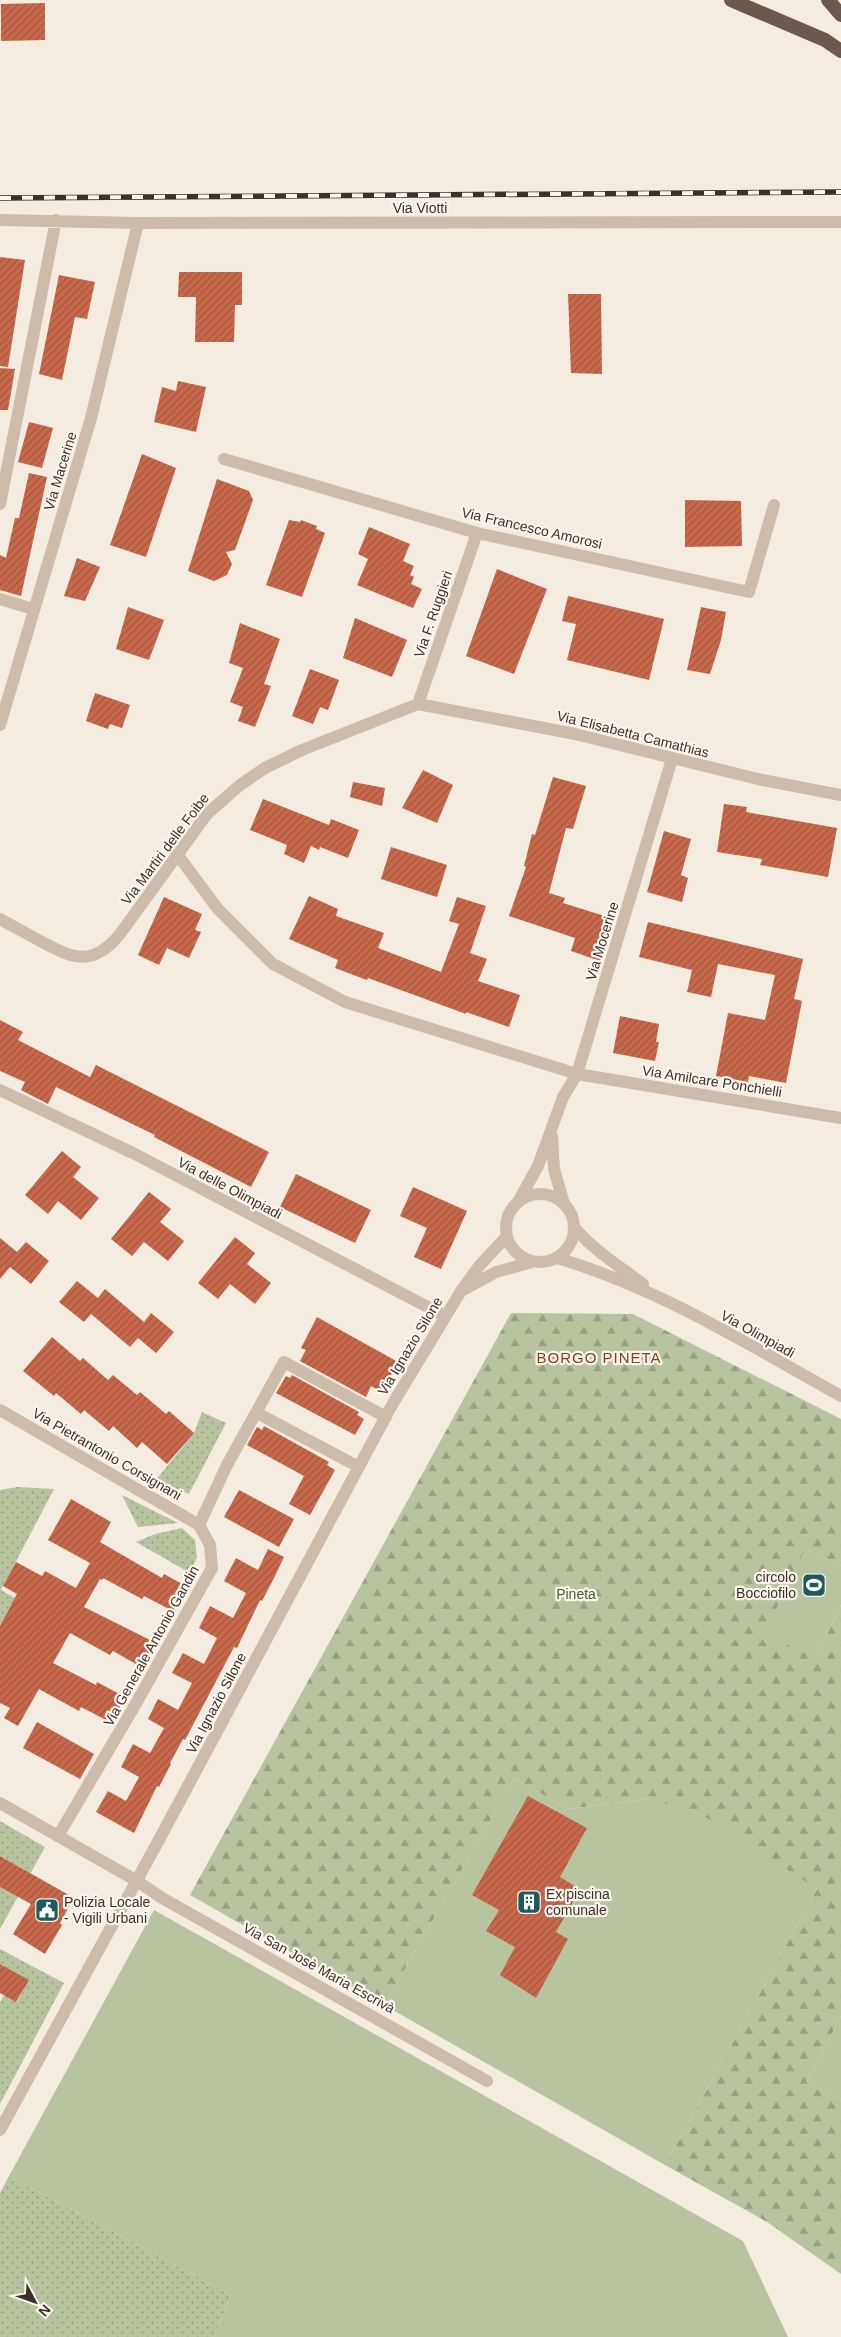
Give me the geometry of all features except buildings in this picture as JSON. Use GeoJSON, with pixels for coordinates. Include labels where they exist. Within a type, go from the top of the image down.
{"type":"FeatureCollection","features":[{"type":"Feature","properties":{"kind":"highway"},"geometry":{"type":"LineString","coordinates":[[731,0],[741,2],[826,40],[841,51]]}},
{"type":"Feature","properties":{"kind":"highway"},"geometry":{"type":"LineString","coordinates":[[828,0],[841,15]]}},
{"type":"Feature","properties":{"kind":"street","name":"Via Viotti"},"geometry":{"type":"LineString","coordinates":[[0,220],[138,223],[841,222]]}},
{"type":"Feature","properties":{"kind":"street"},"geometry":{"type":"LineString","coordinates":[[0,504],[56,220]]}},
{"type":"Feature","properties":{"kind":"street","name":"Via Macerine"},"geometry":{"type":"LineString","coordinates":[[0,725],[33,609],[92,418],[138,223]]}},
{"type":"Feature","properties":{"kind":"street","name":"Via Francesco Amorosi"},"geometry":{"type":"LineString","coordinates":[[224,459],[477,533],[749,592],[774,505]]}},
{"type":"Feature","properties":{"kind":"street","name":"Via F. Ruggieri"},"geometry":{"type":"LineString","coordinates":[[418,704],[477,533]]}},
{"type":"Feature","properties":{"kind":"street"},"geometry":{"type":"LineString","coordinates":[[0,599],[33,609]]}},
{"type":"Feature","properties":{"kind":"street","name":"Via Elisabetta Camathias"},"geometry":{"type":"LineString","coordinates":[[418,704],[575,734],[762,780],[841,796]]}},
{"type":"Feature","properties":{"kind":"street","name":"Via Martiri delle Foibe"},"geometry":{"type":"LineString","coordinates":[[0,920],[65,954],[79,958],[95,955],[114,941],[216,804],[260,771],[318,744],[418,704]]}},
{"type":"Feature","properties":{"kind":"street","name":"Via Mocerine"},"geometry":{"type":"LineString","coordinates":[[518,1202],[538,1166],[563,1097],[577,1074],[672,759]]}},
{"type":"Feature","properties":{"kind":"street","name":"Via Amilcare Ponchielli"},"geometry":{"type":"LineString","coordinates":[[177,854],[217,908],[273,964],[345,1002],[577,1074],[841,1118]]}},
{"type":"Feature","properties":{"kind":"street","name":"Via delle Olimpiadi"},"geometry":{"type":"LineString","coordinates":[[0,1090],[135,1154],[445,1316]]}},
{"type":"Feature","properties":{"kind":"street","name":"Via Mocerine"},"geometry":{"type":"LineString","coordinates":[[552,1128],[554,1169],[564,1204]]}},
{"type":"Feature","properties":{"kind":"street"},"geometry":{"type":"LineString","coordinates":[[537,1194],[552,1196],[564,1204],[570,1210],[574,1226],[570,1245],[557,1258],[549,1262],[532,1262],[516,1253],[507,1236],[508,1218],[518,1202],[537,1194]]}},
{"type":"Feature","properties":{"kind":"street","name":"Via Olimpiadi"},"geometry":{"type":"LineString","coordinates":[[574,1226],[582,1236],[608,1258],[661,1297]]}},
{"type":"Feature","properties":{"kind":"street","name":"Via Ignazio Silone"},"geometry":{"type":"LineString","coordinates":[[0,2130],[137,1881],[386,1417],[461,1291],[480,1265],[507,1236]]}},
{"type":"Feature","properties":{"kind":"street","name":"Via Olimpiadi"},"geometry":{"type":"LineString","coordinates":[[557,1258],[614,1277],[661,1297],[841,1396]]}},
{"type":"Feature","properties":{"kind":"street","name":"Via Ignazio Silone"},"geometry":{"type":"LineString","coordinates":[[461,1291],[496,1272],[532,1262]]}},
{"type":"Feature","properties":{"kind":"street"},"geometry":{"type":"LineString","coordinates":[[199,1525],[227,1465],[284,1362],[386,1417]]}},
{"type":"Feature","properties":{"kind":"street","name":"Via Pietrantonio Corsignani"},"geometry":{"type":"LineString","coordinates":[[0,1410],[199,1525]]}},
{"type":"Feature","properties":{"kind":"street"},"geometry":{"type":"LineString","coordinates":[[257,1412],[359,1467]]}},
{"type":"Feature","properties":{"kind":"street","name":"Via Generale Antonio Gandin"},"geometry":{"type":"LineString","coordinates":[[58,1836],[134,1707],[212,1568],[210,1545],[199,1525]]}},
{"type":"Feature","properties":{"kind":"street","name":"Via San Josè Maria Escrivà"},"geometry":{"type":"LineString","coordinates":[[0,1804],[137,1881],[162,1898],[487,2081]]}},
{"type":"Feature","properties":{"kind":"green space","name":"Pineta"},"geometry":{"type":"Polygon","coordinates":[[[511,1313],[633,1314],[841,1419],[841,1566],[805,1549],[816,1658],[841,1605],[841,2016],[807,2082],[841,2100],[841,2274],[767,2222],[665,2165],[817,1889],[646,1799],[569,1809],[514,1779],[384,2005],[190,1895],[511,1313]]]}},
{"type":"Feature","properties":{"kind":"green space"},"geometry":{"type":"Polygon","coordinates":[[[202,1412],[226,1423],[189,1494],[155,1481],[194,1433],[202,1412]]]}},
{"type":"Feature","properties":{"kind":"green space"},"geometry":{"type":"Polygon","coordinates":[[[17,1487],[54,1489],[1,1590],[31,1607],[9,1609],[0,1626],[0,1490],[17,1487]]]}},
{"type":"Feature","properties":{"kind":"green space"},"geometry":{"type":"Polygon","coordinates":[[[122,1495],[178,1523],[138,1527],[122,1495]]]}},
{"type":"Feature","properties":{"kind":"green space"},"geometry":{"type":"Polygon","coordinates":[[[182,1528],[195,1540],[197,1557],[190,1573],[136,1542],[155,1534],[182,1528]]]}},
{"type":"Feature","properties":{"kind":"green space","name":"circolo Bocciofilo"},"geometry":{"type":"Polygon","coordinates":[[[805,1549],[841,1566],[841,1605],[816,1658],[764,1634],[805,1549]]]}},
{"type":"Feature","properties":{"kind":"green space"},"geometry":{"type":"Polygon","coordinates":[[[514,1779],[569,1809],[646,1799],[695,1810],[817,1889],[665,2165],[384,2005],[514,1779]]]}},
{"type":"Feature","properties":{"kind":"green space"},"geometry":{"type":"Polygon","coordinates":[[[0,1821],[45,1847],[0,1929],[0,1887],[12,1893],[25,1870],[0,1856],[0,1821]]]}},
{"type":"Feature","properties":{"kind":"green space"},"geometry":{"type":"Polygon","coordinates":[[[154,1910],[743,2241],[788,2337],[214,2337],[231,2295],[9,2176],[154,1910]]]}},
{"type":"Feature","properties":{"kind":"green space"},"geometry":{"type":"Polygon","coordinates":[[[0,1949],[64,1983],[0,2104],[0,2002],[4,1995],[17,2002],[28,1980],[0,1964],[0,1949]]]}},
{"type":"Feature","properties":{"kind":"green space"},"geometry":{"type":"Polygon","coordinates":[[[841,2016],[841,2100],[807,2082],[841,2016]]]}},
{"type":"Feature","properties":{"kind":"green space"},"geometry":{"type":"Polygon","coordinates":[[[9,2176],[231,2295],[214,2337],[0,2337],[0,2193],[9,2176]]]}},
{"type":"Feature","properties":{"kind":"railway"},"geometry":{"type":"LineString","coordinates":[[0,198],[841,192]]}},
{"type":"Feature","properties":{"kind":"place","name":"circolo Bocciofilo"},"geometry":{"type":"Point","coordinates":[814,1585]}},
{"type":"Feature","properties":{"kind":"place","name":"Ex piscina comunale"},"geometry":{"type":"Point","coordinates":[529,1902]}},
{"type":"Feature","properties":{"kind":"place","name":"Polizia Locale - Vigili Urbani"},"geometry":{"type":"Point","coordinates":[47,1910]}},
{"type":"Feature","properties":{"kind":"district","name":"BORGO PINETA"},"geometry":{"type":"Point","coordinates":[599,1358]}}]}
